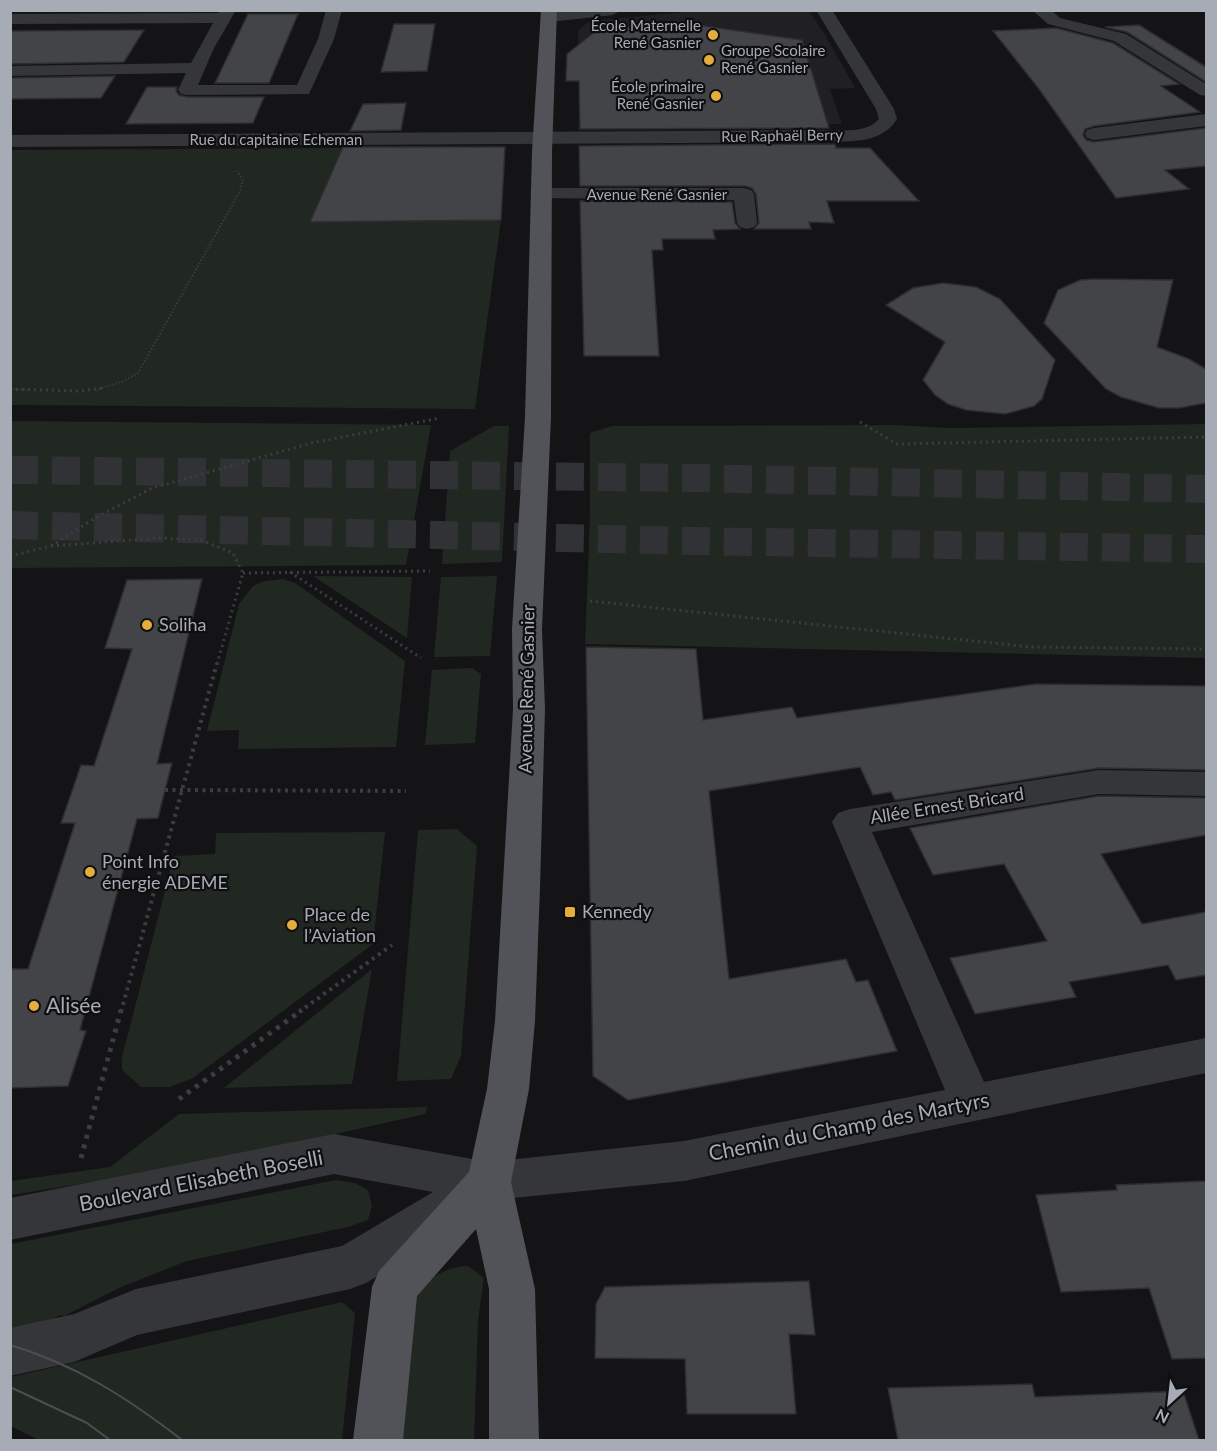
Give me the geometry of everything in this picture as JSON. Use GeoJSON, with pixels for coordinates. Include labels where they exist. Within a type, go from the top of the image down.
{"type":"FeatureCollection","features":[{"type":"Feature","properties":{"kind":"main road","name":"Avenue René Gasnier"},"geometry":{"type":"LineString","coordinates":[[489,1182],[508,1089],[515,1021],[529,709],[527,629],[538,417],[542,271],[542,138],[549,14]]}},
{"type":"Feature","properties":{"kind":"main road"},"geometry":{"type":"LineString","coordinates":[[378,1440],[395,1287],[489,1182]]}},
{"type":"Feature","properties":{"kind":"main road"},"geometry":{"type":"LineString","coordinates":[[489,1182],[512,1289],[514,1440]]}},
{"type":"Feature","properties":{"kind":"street"},"geometry":{"type":"LineString","coordinates":[[10,19],[225,14],[187,90],[303,90],[326,39],[334,10]]}},
{"type":"Feature","properties":{"kind":"street"},"geometry":{"type":"LineString","coordinates":[[549,14],[613,10]]}},
{"type":"Feature","properties":{"kind":"street","name":"Rue Raphaël Berry"},"geometry":{"type":"LineString","coordinates":[[542,138],[830,136],[874,132],[885,126],[888,118],[885,109],[824,10]]}},
{"type":"Feature","properties":{"kind":"street"},"geometry":{"type":"LineString","coordinates":[[1040,10],[1054,21],[1120,37],[1206,91]]}},
{"type":"Feature","properties":{"kind":"street"},"geometry":{"type":"LineString","coordinates":[[1069,10],[1088,28]]}},
{"type":"Feature","properties":{"kind":"street"},"geometry":{"type":"LineString","coordinates":[[10,71],[197,68]]}},
{"type":"Feature","properties":{"kind":"street"},"geometry":{"type":"LineString","coordinates":[[1094,134],[1206,120]]}},
{"type":"Feature","properties":{"kind":"street","name":"Rue du capitaine Echeman"},"geometry":{"type":"LineString","coordinates":[[10,141],[542,138]]}},
{"type":"Feature","properties":{"kind":"street","name":"Avenue René Gasnier"},"geometry":{"type":"LineString","coordinates":[[542,194],[744,194],[747,223]]}},
{"type":"Feature","properties":{"kind":"street","name":"Allée Ernest Bricard"},"geometry":{"type":"LineString","coordinates":[[972,1103],[850,822],[1099,782],[1206,784]]}},
{"type":"Feature","properties":{"kind":"street","name":"Chemin du Champ des Martyrs"},"geometry":{"type":"LineString","coordinates":[[489,1182],[684,1161],[1206,1056]]}},
{"type":"Feature","properties":{"kind":"street","name":"Boulevard Elisabeth Boselli"},"geometry":{"type":"LineString","coordinates":[[10,1219],[334,1154],[489,1182]]}},
{"type":"Feature","properties":{"kind":"street"},"geometry":{"type":"LineString","coordinates":[[10,1352],[74,1338],[136,1312],[350,1267],[489,1182]]}},
{"type":"Feature","properties":{"kind":"path"},"geometry":{"type":"LineString","coordinates":[[10,389],[101,389],[122,383],[138,374],[240,191],[243,180],[234,169]]}},
{"type":"Feature","properties":{"kind":"path"},"geometry":{"type":"LineString","coordinates":[[51,546],[97,517],[152,488],[312,443],[440,418]]}},
{"type":"Feature","properties":{"kind":"path"},"geometry":{"type":"LineString","coordinates":[[860,422],[897,444],[1206,437]]}},
{"type":"Feature","properties":{"kind":"path"},"geometry":{"type":"LineString","coordinates":[[10,556],[51,546],[159,538],[201,540],[233,553],[243,573],[181,790],[81,1159]]}},
{"type":"Feature","properties":{"kind":"path"},"geometry":{"type":"LineString","coordinates":[[243,573],[430,571]]}},
{"type":"Feature","properties":{"kind":"path"},"geometry":{"type":"LineString","coordinates":[[289,572],[421,658]]}},
{"type":"Feature","properties":{"kind":"path"},"geometry":{"type":"LineString","coordinates":[[590,601],[1031,647],[1206,649]]}},
{"type":"Feature","properties":{"kind":"path"},"geometry":{"type":"LineString","coordinates":[[165,790],[406,792]]}},
{"type":"Feature","properties":{"kind":"path"},"geometry":{"type":"LineString","coordinates":[[179,1099],[392,945]]}},
{"type":"Feature","properties":{"kind":"shaded area","name":"Groupe Scolaire René Gasnier"},"geometry":{"type":"Polygon","coordinates":[[[695,11],[809,11],[855,88],[830,89],[842,124],[661,124],[660,129],[580,129],[578,30],[590,21],[695,11]]]}},
{"type":"Feature","properties":{"kind":"shaded area"},"geometry":{"type":"Polygon","coordinates":[[[505,147],[501,220],[475,409],[11,405],[11,150],[505,147]]]}},
{"type":"Feature","properties":{"kind":"shaded area"},"geometry":{"type":"Polygon","coordinates":[[[10,421],[431,425],[406,565],[11,568],[10,421]]]}},
{"type":"Feature","properties":{"kind":"shaded area"},"geometry":{"type":"Polygon","coordinates":[[[1206,424],[1206,658],[585,644],[590,516],[590,433],[612,426],[896,425],[949,428],[1206,424]]]}},
{"type":"Feature","properties":{"kind":"shaded area"},"geometry":{"type":"Polygon","coordinates":[[[494,426],[509,426],[502,562],[442,564],[450,451],[494,426]]]}},
{"type":"Feature","properties":{"kind":"shaded area"},"geometry":{"type":"Polygon","coordinates":[[[313,576],[412,577],[407,638],[313,576]]]}},
{"type":"Feature","properties":{"kind":"shaded area"},"geometry":{"type":"Polygon","coordinates":[[[497,576],[490,656],[434,657],[441,577],[497,576]]]}},
{"type":"Feature","properties":{"kind":"shaded area"},"geometry":{"type":"Polygon","coordinates":[[[283,579],[295,583],[405,661],[396,747],[238,749],[239,730],[207,731],[239,604],[253,586],[265,581],[283,579]]]}},
{"type":"Feature","properties":{"kind":"shaded area"},"geometry":{"type":"Polygon","coordinates":[[[472,668],[481,674],[475,743],[425,745],[432,670],[472,668]]]}},
{"type":"Feature","properties":{"kind":"shaded area"},"geometry":{"type":"Polygon","coordinates":[[[457,829],[477,846],[461,1056],[451,1079],[397,1081],[418,830],[457,829]]]}},
{"type":"Feature","properties":{"kind":"shaded area"},"geometry":{"type":"Polygon","coordinates":[[[385,832],[373,944],[193,1078],[170,1087],[141,1087],[122,1070],[122,1057],[174,856],[215,854],[216,833],[385,832]]]}},
{"type":"Feature","properties":{"kind":"shaded area"},"geometry":{"type":"Polygon","coordinates":[[[372,969],[352,1084],[224,1088],[372,969]]]}},
{"type":"Feature","properties":{"kind":"shaded area"},"geometry":{"type":"Polygon","coordinates":[[[427,1107],[425,1114],[193,1166],[11,1195],[11,1181],[110,1167],[179,1114],[427,1107]]]}},
{"type":"Feature","properties":{"kind":"shaded area"},"geometry":{"type":"Polygon","coordinates":[[[336,1180],[355,1183],[368,1190],[372,1206],[368,1220],[348,1227],[187,1261],[121,1287],[64,1316],[60,1315],[38,1326],[11,1332],[11,1244],[336,1180]]]}},
{"type":"Feature","properties":{"kind":"shaded area"},"geometry":{"type":"Polygon","coordinates":[[[468,1266],[484,1278],[478,1320],[474,1440],[398,1440],[410,1304],[434,1277],[450,1269],[468,1266]]]}},
{"type":"Feature","properties":{"kind":"shaded area"},"geometry":{"type":"Polygon","coordinates":[[[342,1302],[355,1313],[342,1440],[39,1440],[11,1426],[11,1377],[342,1302]]]}},
{"type":"Feature","properties":{"kind":"building"},"geometry":{"type":"Polygon","coordinates":[[[248,14],[298,14],[269,83],[215,83],[248,14]]]}},
{"type":"Feature","properties":{"kind":"building","name":"Groupe Scolaire René Gasnier"},"geometry":{"type":"Polygon","coordinates":[[[669,21],[802,40],[829,128],[580,129],[579,81],[566,81],[567,54],[606,23],[657,31],[669,21]]]}},
{"type":"Feature","properties":{"kind":"building"},"geometry":{"type":"Polygon","coordinates":[[[394,24],[435,24],[427,71],[381,72],[394,24]]]}},
{"type":"Feature","properties":{"kind":"building"},"geometry":{"type":"Polygon","coordinates":[[[1139,25],[1206,67],[1206,82],[1127,32],[1105,27],[1139,25]]]}},
{"type":"Feature","properties":{"kind":"building"},"geometry":{"type":"Polygon","coordinates":[[[1056,28],[1113,43],[1179,84],[1161,86],[1200,112],[1094,126],[1085,129],[1083,135],[1086,140],[1094,142],[1206,128],[1206,166],[1165,170],[1189,189],[1116,198],[1039,89],[993,31],[1056,28]]]}},
{"type":"Feature","properties":{"kind":"building"},"geometry":{"type":"Polygon","coordinates":[[[144,30],[124,62],[10,64],[10,31],[144,30]]]}},
{"type":"Feature","properties":{"kind":"building"},"geometry":{"type":"Polygon","coordinates":[[[115,76],[101,98],[10,99],[10,78],[115,76]]]}},
{"type":"Feature","properties":{"kind":"building"},"geometry":{"type":"Polygon","coordinates":[[[147,87],[177,87],[176,91],[179,95],[187,97],[264,97],[253,123],[126,124],[147,87]]]}},
{"type":"Feature","properties":{"kind":"building"},"geometry":{"type":"Polygon","coordinates":[[[406,103],[401,130],[350,131],[363,104],[406,103]]]}},
{"type":"Feature","properties":{"kind":"building"},"geometry":{"type":"Polygon","coordinates":[[[835,144],[836,148],[870,148],[919,201],[827,201],[834,223],[809,222],[811,229],[754,229],[759,223],[756,194],[752,188],[745,186],[580,186],[579,146],[835,144]]]}},
{"type":"Feature","properties":{"kind":"building"},"geometry":{"type":"Polygon","coordinates":[[[343,147],[505,147],[501,220],[310,222],[343,147]]]}},
{"type":"Feature","properties":{"kind":"building"},"geometry":{"type":"Polygon","coordinates":[[[580,201],[732,202],[735,223],[740,229],[713,230],[715,239],[662,239],[663,250],[652,250],[659,356],[584,356],[580,201]]]}},
{"type":"Feature","properties":{"kind":"building"},"geometry":{"type":"Polygon","coordinates":[[[1080,280],[1173,280],[1157,347],[1189,359],[1206,369],[1206,403],[1179,408],[1159,408],[1121,397],[1106,389],[1044,323],[1058,290],[1080,280]]]}},
{"type":"Feature","properties":{"kind":"building"},"geometry":{"type":"Polygon","coordinates":[[[943,283],[976,287],[1000,299],[1055,360],[1042,399],[1034,406],[1005,414],[966,410],[948,404],[935,395],[923,380],[945,342],[886,305],[913,288],[943,283]]]}},
{"type":"Feature","properties":{"kind":"building"},"geometry":{"type":"Polygon","coordinates":[[[202,579],[157,764],[172,763],[158,818],[137,819],[80,1030],[86,1031],[68,1086],[10,1088],[10,969],[28,969],[75,823],[61,823],[81,765],[94,766],[132,649],[105,648],[127,580],[202,579]]]}},
{"type":"Feature","properties":{"kind":"building"},"geometry":{"type":"Polygon","coordinates":[[[586,647],[696,649],[703,720],[792,707],[797,718],[1036,684],[1206,686],[1206,770],[1099,768],[895,800],[891,792],[873,795],[860,767],[709,791],[729,979],[846,959],[856,982],[868,980],[897,1051],[628,1100],[593,1076],[586,647]]]}},
{"type":"Feature","properties":{"kind":"building"},"geometry":{"type":"Polygon","coordinates":[[[1099,796],[1206,798],[1206,835],[1101,854],[1142,924],[1206,912],[1206,975],[1176,980],[1168,965],[1069,982],[1076,997],[975,1014],[950,958],[1047,941],[1004,864],[933,875],[910,828],[1099,796]]]}},
{"type":"Feature","properties":{"kind":"building"},"geometry":{"type":"Polygon","coordinates":[[[1206,1181],[1206,1358],[1172,1359],[1149,1288],[1061,1292],[1036,1195],[1117,1190],[1116,1185],[1206,1181]]]}},
{"type":"Feature","properties":{"kind":"building"},"geometry":{"type":"Polygon","coordinates":[[[809,1281],[815,1335],[789,1334],[796,1414],[687,1414],[685,1359],[595,1358],[596,1304],[605,1287],[809,1281]]]}},
{"type":"Feature","properties":{"kind":"building"},"geometry":{"type":"Polygon","coordinates":[[[1032,1384],[1035,1397],[1183,1391],[1199,1440],[898,1440],[888,1388],[1032,1384]]]}},
{"type":"Feature","properties":{"kind":"tunnel"},"geometry":{"type":"LineString","coordinates":[[10,470],[694,478],[1206,489]]}},
{"type":"Feature","properties":{"kind":"tunnel"},"geometry":{"type":"LineString","coordinates":[[10,525],[694,541],[1206,549]]}},
{"type":"Feature","properties":{"kind":"tram line"},"geometry":{"type":"LineString","coordinates":[[10,1345],[57,1362],[100,1384],[182,1440]]}},
{"type":"Feature","properties":{"kind":"tram line"},"geometry":{"type":"LineString","coordinates":[[10,1387],[87,1423],[110,1440]]}},
{"type":"Feature","properties":{"kind":"place","name":"École Maternelle René Gasnier"},"geometry":{"type":"Point","coordinates":[713,35]}},
{"type":"Feature","properties":{"kind":"place","name":"Groupe Scolaire René Gasnier"},"geometry":{"type":"Point","coordinates":[709,60]}},
{"type":"Feature","properties":{"kind":"place","name":"École primaire René Gasnier"},"geometry":{"type":"Point","coordinates":[716,96]}},
{"type":"Feature","properties":{"kind":"place","name":"Soliha"},"geometry":{"type":"Point","coordinates":[147,625]}},
{"type":"Feature","properties":{"kind":"place","name":"Point Info énergie ADEME"},"geometry":{"type":"Point","coordinates":[90,872]}},
{"type":"Feature","properties":{"kind":"place","name":"Kennedy"},"geometry":{"type":"Point","coordinates":[570,912]}},
{"type":"Feature","properties":{"kind":"place","name":"Place de l’Aviation"},"geometry":{"type":"Point","coordinates":[292,925]}},
{"type":"Feature","properties":{"kind":"place","name":"Alisée"},"geometry":{"type":"Point","coordinates":[34,1006]}}]}
